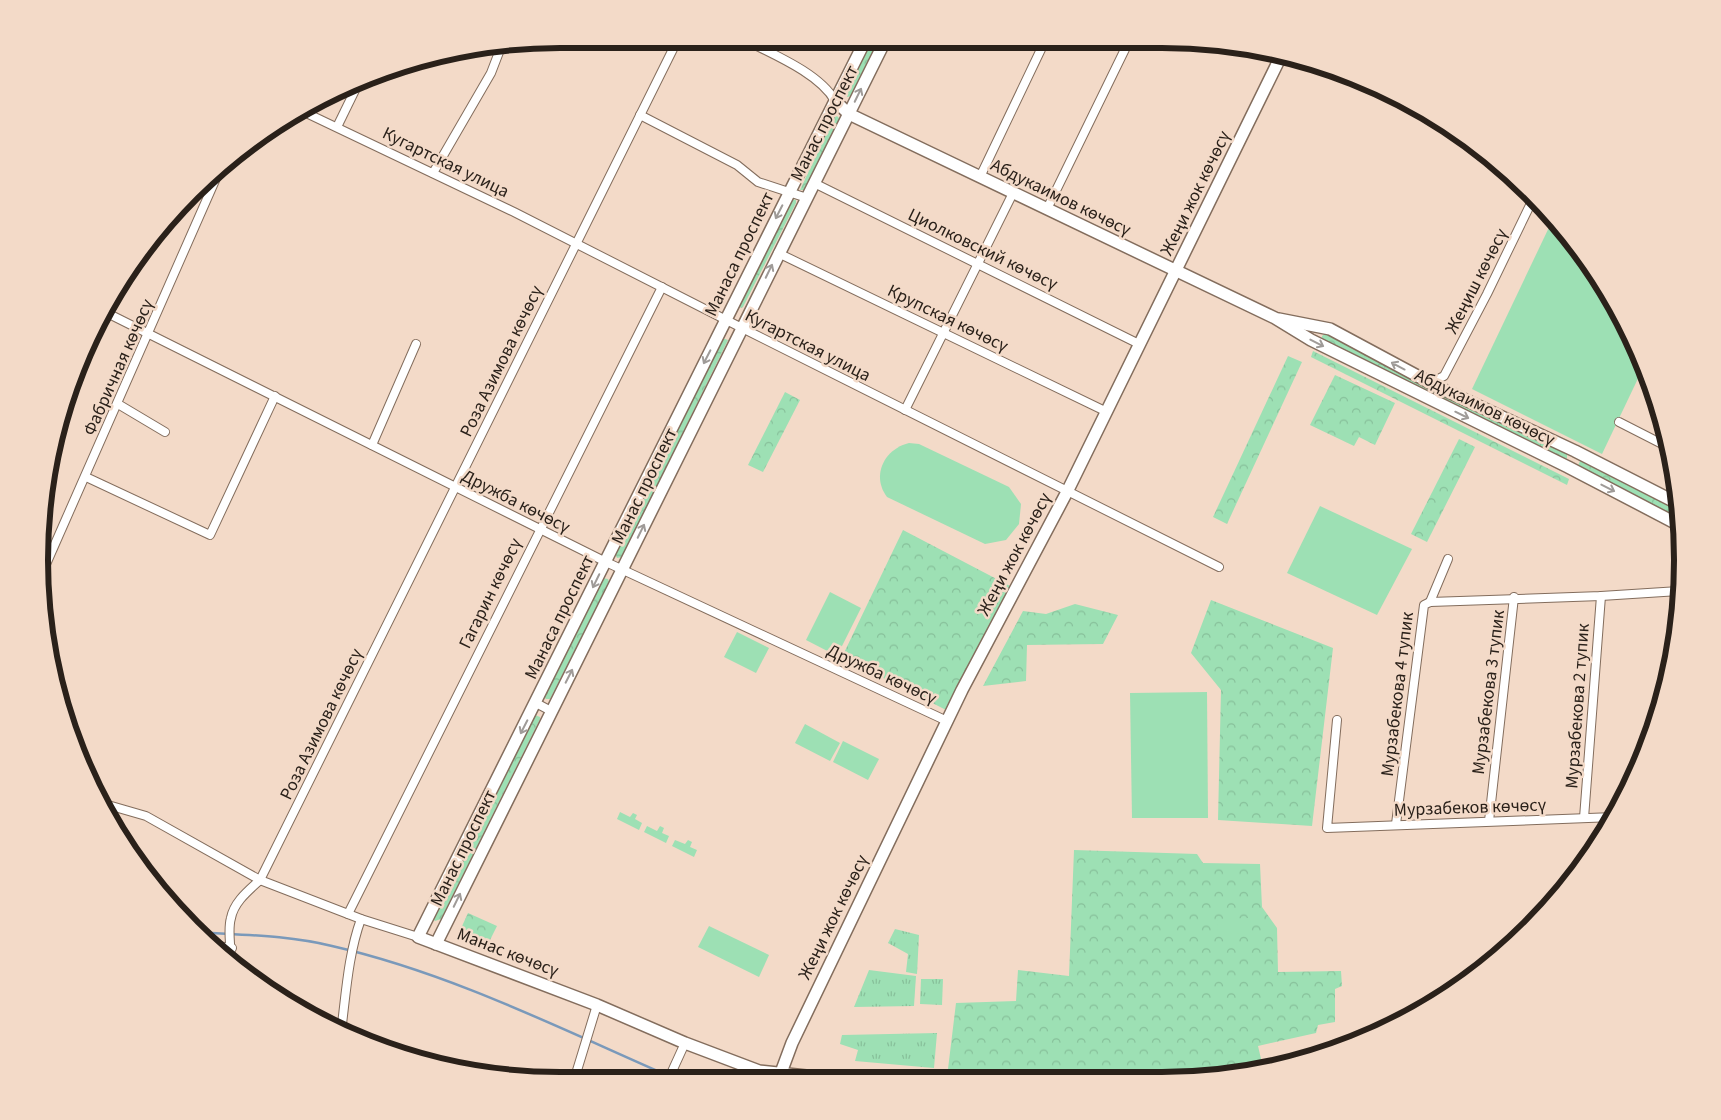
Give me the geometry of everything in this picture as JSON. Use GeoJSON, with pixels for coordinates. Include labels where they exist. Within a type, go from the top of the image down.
{"type":"FeatureCollection","features":[{"type":"Feature","properties":{"kind":"main road","name":"Манаса проспект"},"geometry":{"type":"LineString","coordinates":[[418,938],[862,48]]}},
{"type":"Feature","properties":{"kind":"main road","name":"Манас проспект"},"geometry":{"type":"LineString","coordinates":[[436,944],[882,48]]}},
{"type":"Feature","properties":{"kind":"main road","name":"Жеңи жок көчөсү"},"geometry":{"type":"LineString","coordinates":[[781,1072],[792,1043],[947,722],[1068,490],[1138,344],[1176,272],[1278,61]]}},
{"type":"Feature","properties":{"kind":"main road","name":"Абдукаимов көчөсү"},"geometry":{"type":"LineString","coordinates":[[835,101],[849,114],[1275,318],[1311,340],[1568,467],[1672,521]]}},
{"type":"Feature","properties":{"kind":"main road","name":"Абдукаимов көчөсү"},"geometry":{"type":"LineString","coordinates":[[1275,318],[1330,329],[1430,383],[1575,451],[1670,499]]}},
{"type":"Feature","properties":{"kind":"main road"},"geometry":{"type":"LineString","coordinates":[[1568,467],[1575,451]]}},
{"type":"Feature","properties":{"kind":"main road","name":"Манас көчөсү"},"geometry":{"type":"LineString","coordinates":[[418,938],[597,1005],[685,1043],[763,1072]]}},
{"type":"Feature","properties":{"kind":"street","name":"Роза Азимова көчөсү"},"geometry":{"type":"LineString","coordinates":[[232,945],[230,919],[236,904],[260,880],[674,48]]}},
{"type":"Feature","properties":{"kind":"street"},"geometry":{"type":"LineString","coordinates":[[761,48],[776,55],[827,88],[835,101]]}},
{"type":"Feature","properties":{"kind":"street"},"geometry":{"type":"LineString","coordinates":[[980,177],[1042,48]]}},
{"type":"Feature","properties":{"kind":"street"},"geometry":{"type":"LineString","coordinates":[[1047,209],[1126,48]]}},
{"type":"Feature","properties":{"kind":"street"},"geometry":{"type":"LineString","coordinates":[[433,173],[491,73],[500,51]]}},
{"type":"Feature","properties":{"kind":"street"},"geometry":{"type":"LineString","coordinates":[[337,127],[355,91]]}},
{"type":"Feature","properties":{"kind":"street","name":"Кугартская улица"},"geometry":{"type":"LineString","coordinates":[[308,114],[576,243],[905,410],[1219,566]]}},
{"type":"Feature","properties":{"kind":"street"},"geometry":{"type":"LineString","coordinates":[[640,115],[736,164],[758,182],[806,198]]}},
{"type":"Feature","properties":{"kind":"street","name":"Фабричная көчөсү"},"geometry":{"type":"LineString","coordinates":[[48,560],[150,333],[215,182]]}},
{"type":"Feature","properties":{"kind":"street","name":"Циолковский көчөсү"},"geometry":{"type":"LineString","coordinates":[[814,183],[978,262],[1138,344]]}},
{"type":"Feature","properties":{"kind":"street"},"geometry":{"type":"LineString","coordinates":[[905,410],[942,332],[1014,194]]}},
{"type":"Feature","properties":{"kind":"street","name":"Жеңиш көчөсү"},"geometry":{"type":"LineString","coordinates":[[1444,376],[1488,294],[1530,205]]}},
{"type":"Feature","properties":{"kind":"street","name":"Крупская көчөсү"},"geometry":{"type":"LineString","coordinates":[[778,253],[1105,412]]}},
{"type":"Feature","properties":{"kind":"street","name":"Гагарин көчөсү"},"geometry":{"type":"LineString","coordinates":[[348,914],[539,529],[662,287]]}},
{"type":"Feature","properties":{"kind":"street","name":"Дружба көчөсү"},"geometry":{"type":"LineString","coordinates":[[110,314],[622,570],[947,722]]}},
{"type":"Feature","properties":{"kind":"street"},"geometry":{"type":"LineString","coordinates":[[372,445],[416,344]]}},
{"type":"Feature","properties":{"kind":"street"},"geometry":{"type":"LineString","coordinates":[[1430,383],[1444,376],[1450,393]]}},
{"type":"Feature","properties":{"kind":"street"},"geometry":{"type":"LineString","coordinates":[[86,477],[210,535],[275,396]]}},
{"type":"Feature","properties":{"kind":"street"},"geometry":{"type":"LineString","coordinates":[[118,404],[166,432]]}},
{"type":"Feature","properties":{"kind":"street"},"geometry":{"type":"LineString","coordinates":[[1620,422],[1660,443]]}},
{"type":"Feature","properties":{"kind":"street","name":"Мурзабекова 4 тупик"},"geometry":{"type":"LineString","coordinates":[[1396,824],[1422,615],[1424,605],[1430,602],[1448,559]]}},
{"type":"Feature","properties":{"kind":"street"},"geometry":{"type":"LineString","coordinates":[[1430,602],[1672,591]]}},
{"type":"Feature","properties":{"kind":"street","name":"Мурзабекова 2 тупик"},"geometry":{"type":"LineString","coordinates":[[1584,818],[1601,596]]}},
{"type":"Feature","properties":{"kind":"street","name":"Мурзабекова 3 тупик"},"geometry":{"type":"LineString","coordinates":[[1488,821],[1514,597]]}},
{"type":"Feature","properties":{"kind":"street"},"geometry":{"type":"LineString","coordinates":[[536,703],[551,711]]}},
{"type":"Feature","properties":{"kind":"street","name":"Мурзабеков көчөсү"},"geometry":{"type":"LineString","coordinates":[[1337,720],[1327,828],[1604,817]]}},
{"type":"Feature","properties":{"kind":"street","name":"Манас көчөсү"},"geometry":{"type":"LineString","coordinates":[[110,806],[146,816],[260,880],[361,919],[418,938]]}},
{"type":"Feature","properties":{"kind":"street"},"geometry":{"type":"LineString","coordinates":[[342,1024],[350,962],[354,940],[361,919]]}},
{"type":"Feature","properties":{"kind":"street"},"geometry":{"type":"LineString","coordinates":[[222,945],[232,945],[231,953]]}},
{"type":"Feature","properties":{"kind":"street"},"geometry":{"type":"LineString","coordinates":[[577,1072],[597,1005]]}},
{"type":"Feature","properties":{"kind":"street"},"geometry":{"type":"LineString","coordinates":[[672,1072],[685,1043]]}},
{"type":"Feature","properties":{"kind":"green space"},"geometry":{"type":"Polygon","coordinates":[[[868,48],[876,48],[852,96],[847,97],[845,94],[868,48]]]}},
{"type":"Feature","properties":{"kind":"green space"},"geometry":{"type":"Polygon","coordinates":[[[836,115],[840,119],[804,190],[800,190],[834,116],[836,115]]]}},
{"type":"Feature","properties":{"kind":"green space"},"geometry":{"type":"Polygon","coordinates":[[[791,199],[796,200],[796,203],[741,308],[737,305],[791,199]]]}},
{"type":"Feature","properties":{"kind":"green space"},"geometry":{"type":"Polygon","coordinates":[[[1550,226],[1568,248],[1605,304],[1621,333],[1639,377],[1602,454],[1472,389],[1550,226]]]}},
{"type":"Feature","properties":{"kind":"green space"},"geometry":{"type":"Polygon","coordinates":[[[1326,333],[1567,453],[1567,458],[1565,460],[1322,341],[1322,336],[1326,333]]]}},
{"type":"Feature","properties":{"kind":"green space"},"geometry":{"type":"Polygon","coordinates":[[[722,338],[728,340],[622,557],[617,558],[615,553],[722,338]]]}},
{"type":"Feature","properties":{"kind":"green space"},"geometry":{"type":"Polygon","coordinates":[[[1313,351],[1569,479],[1567,485],[1311,357],[1313,351]]]}},
{"type":"Feature","properties":{"kind":"green space"},"geometry":{"type":"Polygon","coordinates":[[[1288,356],[1302,362],[1227,524],[1213,517],[1288,356]]]}},
{"type":"Feature","properties":{"kind":"green space"},"geometry":{"type":"Polygon","coordinates":[[[1335,375],[1395,403],[1375,445],[1359,437],[1354,446],[1310,425],[1335,375]]]}},
{"type":"Feature","properties":{"kind":"green space"},"geometry":{"type":"Polygon","coordinates":[[[785,392],[800,400],[763,472],[748,465],[785,392]]]}},
{"type":"Feature","properties":{"kind":"green space"},"geometry":{"type":"Polygon","coordinates":[[[1459,439],[1475,447],[1427,542],[1411,534],[1459,439]]]}},
{"type":"Feature","properties":{"kind":"green space"},"geometry":{"type":"Polygon","coordinates":[[[909,443],[919,444],[1009,487],[1021,504],[1019,524],[1006,540],[985,544],[887,497],[880,481],[880,472],[883,464],[893,451],[909,443]]]}},
{"type":"Feature","properties":{"kind":"green space"},"geometry":{"type":"Polygon","coordinates":[[[1580,461],[1670,507],[1671,515],[1580,468],[1578,466],[1580,461]]]}},
{"type":"Feature","properties":{"kind":"green space"},"geometry":{"type":"Polygon","coordinates":[[[1320,506],[1412,549],[1377,615],[1287,573],[1320,506]]]}},
{"type":"Feature","properties":{"kind":"green space"},"geometry":{"type":"Polygon","coordinates":[[[903,530],[1010,586],[950,712],[842,657],[903,530]]]}},
{"type":"Feature","properties":{"kind":"green space"},"geometry":{"type":"Polygon","coordinates":[[[602,578],[608,579],[609,582],[550,699],[546,699],[543,696],[602,578]]]}},
{"type":"Feature","properties":{"kind":"green space"},"geometry":{"type":"Polygon","coordinates":[[[830,592],[861,608],[837,656],[806,640],[830,592]]]}},
{"type":"Feature","properties":{"kind":"green space"},"geometry":{"type":"Polygon","coordinates":[[[1211,600],[1333,648],[1312,826],[1218,820],[1221,690],[1191,653],[1211,600]]]}},
{"type":"Feature","properties":{"kind":"green space"},"geometry":{"type":"Polygon","coordinates":[[[1075,604],[1118,615],[1103,644],[1027,645],[1026,681],[983,686],[1023,611],[1046,614],[1075,604]]]}},
{"type":"Feature","properties":{"kind":"green space"},"geometry":{"type":"Polygon","coordinates":[[[737,632],[769,648],[756,673],[724,657],[737,632]]]}},
{"type":"Feature","properties":{"kind":"green space"},"geometry":{"type":"Polygon","coordinates":[[[1207,692],[1208,818],[1132,818],[1130,693],[1207,692]]]}},
{"type":"Feature","properties":{"kind":"green space"},"geometry":{"type":"Polygon","coordinates":[[[535,715],[540,717],[540,719],[441,919],[435,921],[433,919],[535,715]]]}},
{"type":"Feature","properties":{"kind":"green space"},"geometry":{"type":"Polygon","coordinates":[[[805,724],[840,743],[830,761],[795,743],[805,724]]]}},
{"type":"Feature","properties":{"kind":"green space"},"geometry":{"type":"Polygon","coordinates":[[[843,741],[879,759],[868,780],[833,762],[843,741]]]}},
{"type":"Feature","properties":{"kind":"green space"},"geometry":{"type":"Polygon","coordinates":[[[620,812],[630,817],[633,813],[637,815],[635,819],[642,823],[639,830],[617,819],[620,812]]]}},
{"type":"Feature","properties":{"kind":"green space"},"geometry":{"type":"Polygon","coordinates":[[[647,826],[657,831],[660,826],[664,828],[662,833],[669,836],[666,843],[644,832],[647,826]]]}},
{"type":"Feature","properties":{"kind":"green space"},"geometry":{"type":"Polygon","coordinates":[[[675,840],[685,844],[688,840],[692,842],[690,847],[697,850],[694,857],[672,846],[675,840]]]}},
{"type":"Feature","properties":{"kind":"green space"},"geometry":{"type":"Polygon","coordinates":[[[1074,850],[1197,854],[1203,863],[1260,864],[1262,907],[1277,928],[1278,972],[1341,971],[1342,986],[1335,989],[1335,1022],[1318,1025],[1316,1033],[1258,1046],[1261,1063],[1195,1071],[1161,1072],[995,1072],[948,1069],[956,1003],[1016,1001],[1018,970],[1069,976],[1074,850]]]}},
{"type":"Feature","properties":{"kind":"green space"},"geometry":{"type":"Polygon","coordinates":[[[468,913],[497,926],[486,948],[458,935],[468,913]]]}},
{"type":"Feature","properties":{"kind":"green space"},"geometry":{"type":"Polygon","coordinates":[[[1250,918],[1251,933],[1218,934],[1217,919],[1250,918]]]}},
{"type":"Feature","properties":{"kind":"green space"},"geometry":{"type":"Polygon","coordinates":[[[709,926],[769,955],[759,977],[698,947],[709,926]]]}},
{"type":"Feature","properties":{"kind":"green space"},"geometry":{"type":"Polygon","coordinates":[[[895,929],[919,935],[917,974],[906,972],[908,954],[888,943],[895,929]]]}},
{"type":"Feature","properties":{"kind":"green space"},"geometry":{"type":"Polygon","coordinates":[[[869,970],[916,976],[914,1006],[854,1007],[869,970]]]}},
{"type":"Feature","properties":{"kind":"green space"},"geometry":{"type":"Polygon","coordinates":[[[921,979],[943,979],[942,1005],[920,1004],[921,979]]]}},
{"type":"Feature","properties":{"kind":"green space"},"geometry":{"type":"Polygon","coordinates":[[[937,1033],[934,1068],[855,1061],[858,1050],[840,1044],[842,1035],[937,1033]]]}},
{"type":"Feature","properties":{"kind":"waterway"},"geometry":{"type":"LineString","coordinates":[[209,933],[265,936],[315,942],[376,957],[461,986],[503,1003],[660,1072]]}}]}
